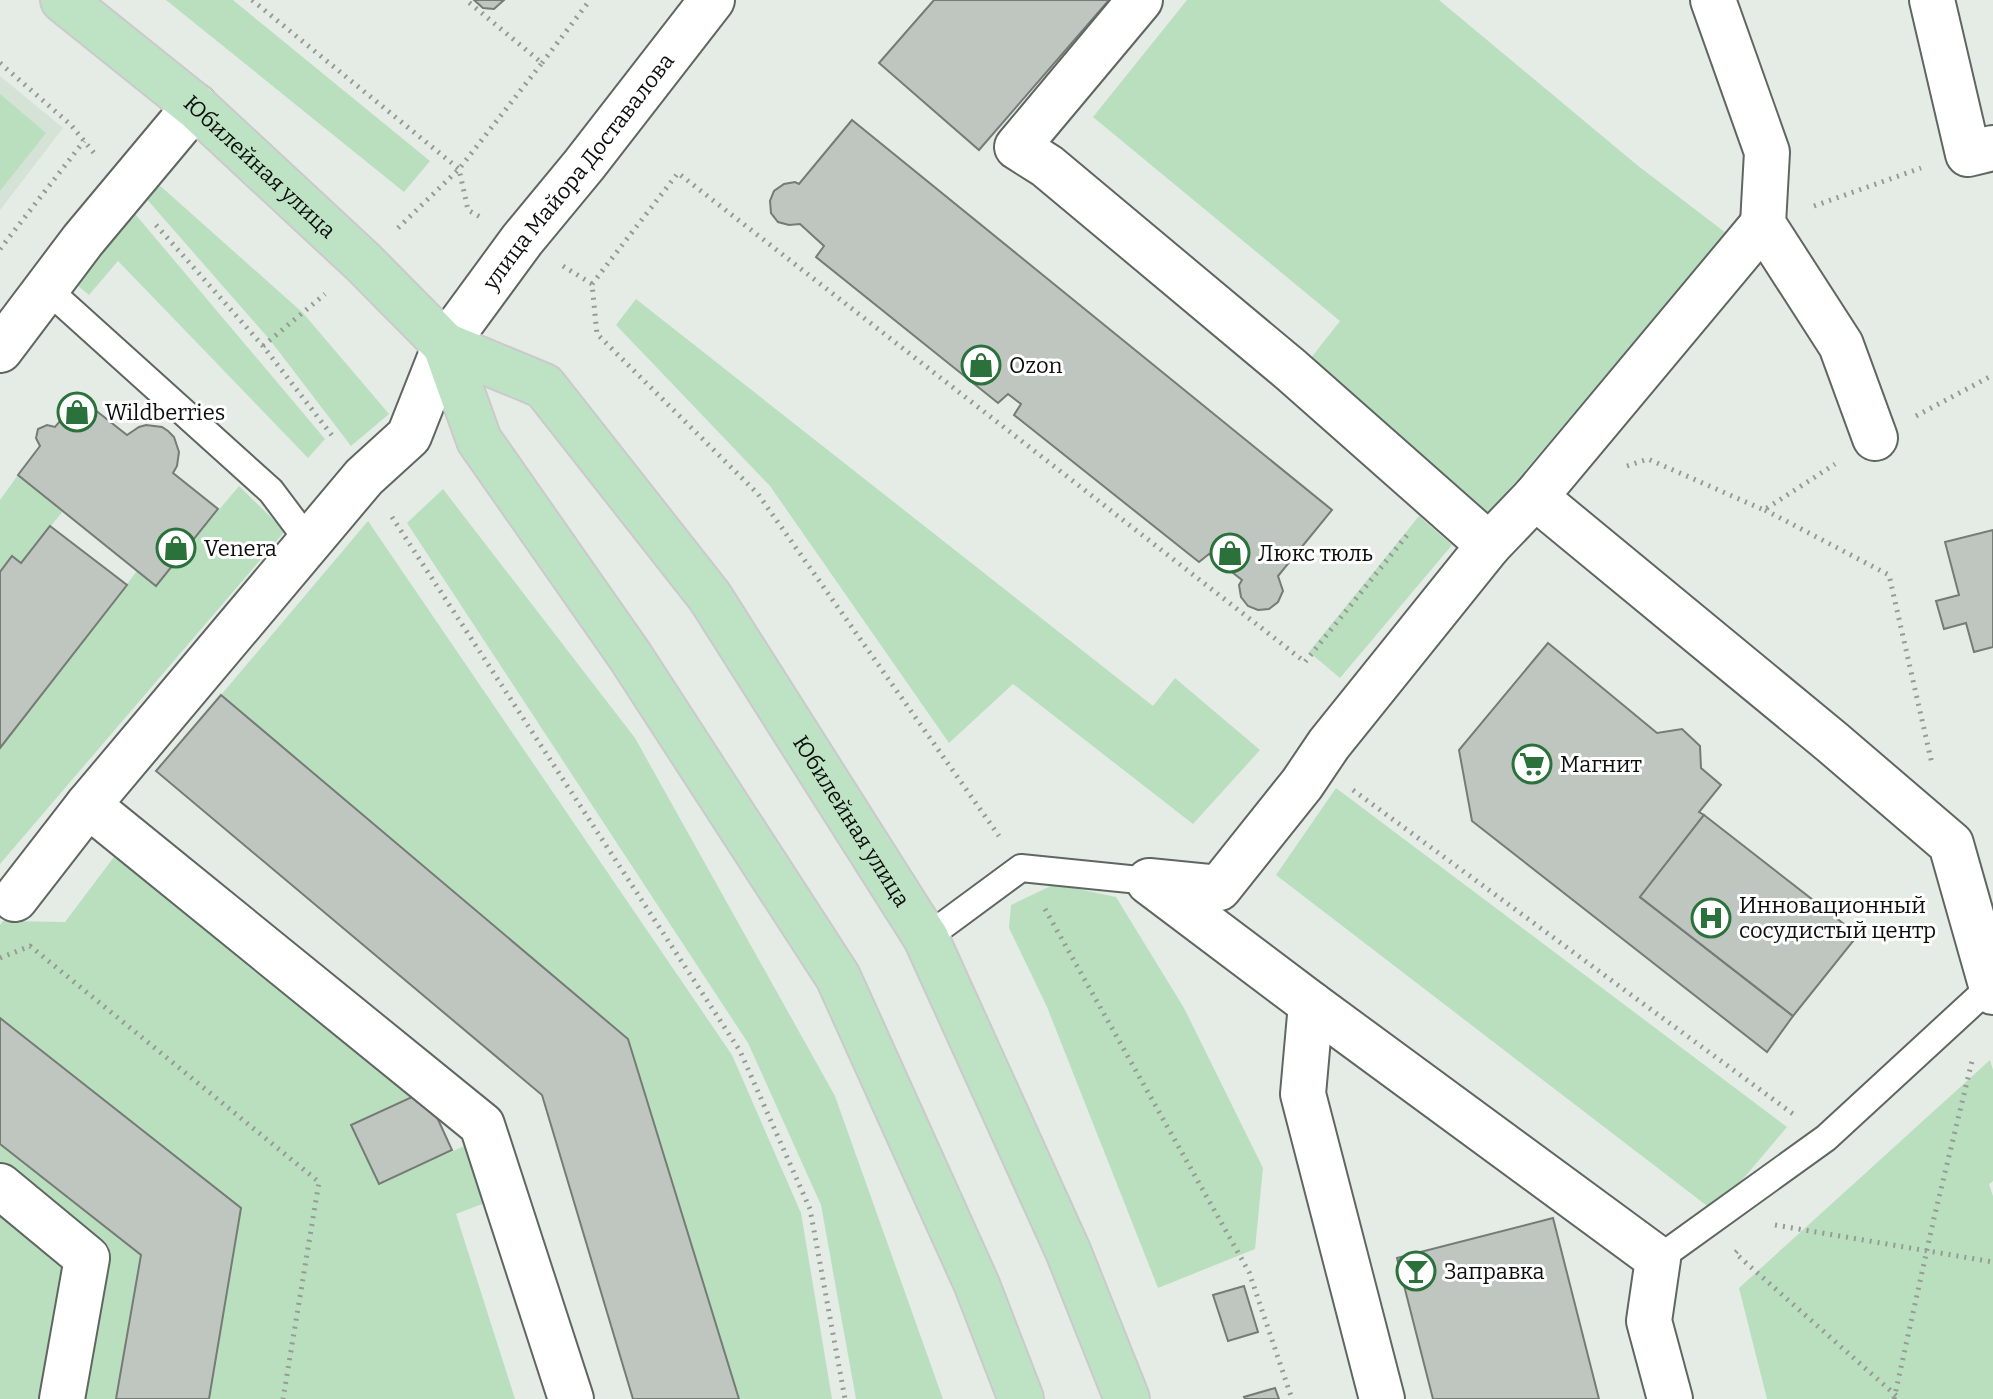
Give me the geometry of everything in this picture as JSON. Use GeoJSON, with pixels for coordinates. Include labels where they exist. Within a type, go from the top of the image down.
{"type":"FeatureCollection","features":[{"type":"Feature","properties":{"kind":"main road","name":"Юбилейная улица"},"geometry":{"type":"LineString","coordinates":[[63,0],[195,106],[363,262],[445,345],[544,386],[710,597],[926,938],[1068,1251],[1127,1399]]}},
{"type":"Feature","properties":{"kind":"main road","name":"Юбилейная улица"},"geometry":{"type":"LineString","coordinates":[[445,345],[479,440],[630,656],[838,977],[977,1285],[1021,1399]]}},
{"type":"Feature","properties":{"kind":"street","name":"улица Майора Доставалова"},"geometry":{"type":"LineString","coordinates":[[15,899],[88,805],[364,477],[409,436],[445,345],[522,240],[712,0]]}},
{"type":"Feature","properties":{"kind":"street"},"geometry":{"type":"LineString","coordinates":[[1140,0],[1017,147],[1047,166],[1291,370],[1489,545]]}},
{"type":"Feature","properties":{"kind":"street"},"geometry":{"type":"LineString","coordinates":[[1713,0],[1767,152],[1763,224],[1841,345],[1875,438]]}},
{"type":"Feature","properties":{"kind":"street"},"geometry":{"type":"LineString","coordinates":[[1932,0],[1980,151]]}},
{"type":"Feature","properties":{"kind":"street"},"geometry":{"type":"LineString","coordinates":[[0,350],[125,189],[195,106]]}},
{"type":"Feature","properties":{"kind":"street"},"geometry":{"type":"LineString","coordinates":[[1149,881],[1219,888],[1329,744],[1489,545],[1535,497],[1763,224]]}},
{"type":"Feature","properties":{"kind":"street"},"geometry":{"type":"LineString","coordinates":[[1535,497],[1951,844],[1992,989]]}},
{"type":"Feature","properties":{"kind":"street"},"geometry":{"type":"LineString","coordinates":[[88,805],[482,1125],[571,1399]]}},
{"type":"Feature","properties":{"kind":"street"},"geometry":{"type":"LineString","coordinates":[[1149,881],[1658,1259],[1649,1321],[1670,1399]]}},
{"type":"Feature","properties":{"kind":"street"},"geometry":{"type":"LineString","coordinates":[[1311,1004],[1303,1094],[1382,1399]]}},
{"type":"Feature","properties":{"kind":"street"},"geometry":{"type":"LineString","coordinates":[[0,1186],[87,1258],[62,1399]]}},
{"type":"Feature","properties":{"kind":"lane"},"geometry":{"type":"LineString","coordinates":[[47,289],[271,491],[310,543]]}},
{"type":"Feature","properties":{"kind":"lane"},"geometry":{"type":"LineString","coordinates":[[926,938],[1021,868],[1149,881]]}},
{"type":"Feature","properties":{"kind":"lane"},"geometry":{"type":"LineString","coordinates":[[1658,1259],[1826,1138],[1992,989]]}},
{"type":"Feature","properties":{"kind":"path"},"geometry":{"type":"LineString","coordinates":[[252,0],[459,169],[468,210],[592,284]]}},
{"type":"Feature","properties":{"kind":"path"},"geometry":{"type":"LineString","coordinates":[[466,0],[542,63]]}},
{"type":"Feature","properties":{"kind":"path"},"geometry":{"type":"LineString","coordinates":[[263,346],[363,262],[459,169],[590,0]]}},
{"type":"Feature","properties":{"kind":"path"},"geometry":{"type":"LineString","coordinates":[[0,63],[71,125],[263,346],[364,477]]}},
{"type":"Feature","properties":{"kind":"path"},"geometry":{"type":"LineString","coordinates":[[0,249],[84,141]]}},
{"type":"Feature","properties":{"kind":"path"},"geometry":{"type":"LineString","coordinates":[[1763,224],[1940,161],[1980,151]]}},
{"type":"Feature","properties":{"kind":"path"},"geometry":{"type":"LineString","coordinates":[[1292,1399],[1249,1272],[1021,868],[758,494],[597,334],[592,284],[678,173],[1305,662],[1436,499]]}},
{"type":"Feature","properties":{"kind":"path"},"geometry":{"type":"LineString","coordinates":[[1764,510],[1875,438],[1993,375]]}},
{"type":"Feature","properties":{"kind":"path"},"geometry":{"type":"LineString","coordinates":[[1620,468],[1648,459],[1764,510],[1889,575],[1934,770]]}},
{"type":"Feature","properties":{"kind":"path"},"geometry":{"type":"LineString","coordinates":[[392,516],[740,1051],[810,1209],[845,1399]]}},
{"type":"Feature","properties":{"kind":"path"},"geometry":{"type":"LineString","coordinates":[[1317,763],[1826,1138]]}},
{"type":"Feature","properties":{"kind":"path"},"geometry":{"type":"LineString","coordinates":[[0,958],[30,946],[319,1182],[283,1399]]}},
{"type":"Feature","properties":{"kind":"path"},"geometry":{"type":"LineString","coordinates":[[1896,1397],[1926,1252],[1992,989]]}},
{"type":"Feature","properties":{"kind":"path"},"geometry":{"type":"LineString","coordinates":[[1778,1213],[1766,1224],[1993,1262]]}},
{"type":"Feature","properties":{"kind":"path"},"geometry":{"type":"LineString","coordinates":[[1746,1243],[1735,1253],[1896,1397]]}},
{"type":"Feature","properties":{"kind":"shaded area"},"geometry":{"type":"Polygon","coordinates":[[[0,76],[63,128],[0,210],[0,76]]]}},
{"type":"Feature","properties":{"kind":"green space"},"geometry":{"type":"Polygon","coordinates":[[[166,0],[233,0],[430,161],[404,192],[166,0]]]}},
{"type":"Feature","properties":{"kind":"green space"},"geometry":{"type":"Polygon","coordinates":[[[1187,0],[1439,0],[1637,165],[1726,233],[1486,517],[1303,368],[1340,321],[1093,117],[1187,0]]]}},
{"type":"Feature","properties":{"kind":"green space"},"geometry":{"type":"Polygon","coordinates":[[[0,94],[46,133],[0,191],[0,94]]]}},
{"type":"Feature","properties":{"kind":"green space"},"geometry":{"type":"Polygon","coordinates":[[[148,175],[303,313],[389,414],[351,446],[270,340],[137,188],[148,175]]]}},
{"type":"Feature","properties":{"kind":"green space"},"geometry":{"type":"Polygon","coordinates":[[[125,202],[325,439],[308,458],[118,261],[89,295],[66,276],[125,202]]]}},
{"type":"Feature","properties":{"kind":"green space"},"geometry":{"type":"Polygon","coordinates":[[[636,299],[1153,706],[1175,678],[1260,750],[1193,824],[1013,684],[949,743],[770,486],[616,325],[636,299]]]}},
{"type":"Feature","properties":{"kind":"green space"},"geometry":{"type":"Polygon","coordinates":[[[18,475],[63,511],[21,563],[12,556],[0,572],[0,500],[18,475]]]}},
{"type":"Feature","properties":{"kind":"green space"},"geometry":{"type":"Polygon","coordinates":[[[239,486],[285,531],[0,864],[0,748],[137,571],[156,585],[239,486]]]}},
{"type":"Feature","properties":{"kind":"green space"},"geometry":{"type":"Polygon","coordinates":[[[443,489],[635,738],[835,1096],[943,1399],[856,1399],[821,1205],[748,1043],[407,523],[443,489]]]}},
{"type":"Feature","properties":{"kind":"green space"},"geometry":{"type":"Polygon","coordinates":[[[1419,516],[1452,545],[1340,678],[1309,652],[1419,516]]]}},
{"type":"Feature","properties":{"kind":"green space"},"geometry":{"type":"Polygon","coordinates":[[[368,521],[732,1055],[801,1213],[832,1399],[739,1399],[628,1039],[221,695],[368,521]]]}},
{"type":"Feature","properties":{"kind":"green space"},"geometry":{"type":"Polygon","coordinates":[[[1336,788],[1787,1127],[1715,1212],[1276,875],[1336,788]]]}},
{"type":"Feature","properties":{"kind":"green space"},"geometry":{"type":"Polygon","coordinates":[[[123,845],[425,1091],[352,1126],[379,1184],[471,1143],[490,1201],[456,1214],[515,1399],[209,1399],[241,1208],[0,1018],[0,925],[3,921],[65,922],[123,845]]]}},
{"type":"Feature","properties":{"kind":"green space"},"geometry":{"type":"Polygon","coordinates":[[[1055,884],[1116,897],[1184,1008],[1263,1168],[1255,1249],[1158,1288],[1047,1007],[1009,928],[1011,905],[1055,884]]]}},
{"type":"Feature","properties":{"kind":"green space"},"geometry":{"type":"Polygon","coordinates":[[[1990,1060],[1993,1070],[1993,1181],[1989,1184],[1993,1196],[1993,1399],[1767,1399],[1739,1288],[1990,1060]]]}},
{"type":"Feature","properties":{"kind":"green space"},"geometry":{"type":"Polygon","coordinates":[[[0,1144],[141,1255],[116,1399],[0,1399],[0,1144]]]}},
{"type":"Feature","properties":{"kind":"building"},"geometry":{"type":"Polygon","coordinates":[[[474,0],[504,0],[494,9],[483,8],[474,0]]]}},
{"type":"Feature","properties":{"kind":"building"},"geometry":{"type":"Polygon","coordinates":[[[934,0],[1109,0],[979,150],[879,63],[934,0]]]}},
{"type":"Feature","properties":{"kind":"building"},"geometry":{"type":"Polygon","coordinates":[[[852,120],[1332,510],[1278,576],[1283,591],[1278,602],[1269,609],[1258,610],[1248,606],[1241,597],[1239,585],[1242,580],[1209,554],[1199,562],[1014,415],[1021,404],[1008,394],[998,403],[816,257],[824,246],[800,224],[778,222],[771,213],[770,201],[774,191],[784,184],[799,184],[852,120]]]}},
{"type":"Feature","properties":{"kind":"building"},"geometry":{"type":"Polygon","coordinates":[[[80,398],[127,435],[146,425],[168,431],[174,437],[179,452],[173,473],[218,509],[156,586],[18,475],[40,446],[36,438],[38,429],[47,425],[55,427],[80,398]]]}},
{"type":"Feature","properties":{"kind":"building"},"geometry":{"type":"Polygon","coordinates":[[[50,526],[127,585],[0,748],[0,572],[12,556],[21,563],[50,526]]]}},
{"type":"Feature","properties":{"kind":"building"},"geometry":{"type":"Polygon","coordinates":[[[1993,530],[1993,647],[1974,652],[1966,623],[1944,629],[1936,601],[1959,595],[1945,542],[1993,530]]]}},
{"type":"Feature","properties":{"kind":"building"},"geometry":{"type":"Polygon","coordinates":[[[1548,643],[1657,733],[1682,729],[1700,746],[1701,768],[1721,785],[1699,812],[1704,815],[1640,897],[1793,1016],[1767,1052],[1472,821],[1459,750],[1548,643]]]}},
{"type":"Feature","properties":{"kind":"building"},"geometry":{"type":"Polygon","coordinates":[[[221,695],[628,1039],[739,1399],[633,1399],[542,1095],[156,771],[221,695]]]}},
{"type":"Feature","properties":{"kind":"building"},"geometry":{"type":"Polygon","coordinates":[[[1704,815],[1858,935],[1793,1016],[1640,897],[1704,815]]]}},
{"type":"Feature","properties":{"kind":"building"},"geometry":{"type":"Polygon","coordinates":[[[0,1018],[241,1208],[209,1399],[116,1399],[141,1255],[0,1144],[0,1018]]]}},
{"type":"Feature","properties":{"kind":"building"},"geometry":{"type":"Polygon","coordinates":[[[425,1091],[452,1150],[379,1184],[351,1125],[425,1091]]]}},
{"type":"Feature","properties":{"kind":"building"},"geometry":{"type":"Polygon","coordinates":[[[1553,1218],[1599,1399],[1433,1399],[1397,1258],[1553,1218]]]}},
{"type":"Feature","properties":{"kind":"building"},"geometry":{"type":"Polygon","coordinates":[[[1244,1286],[1258,1332],[1228,1341],[1213,1295],[1244,1286]]]}},
{"type":"Feature","properties":{"kind":"building"},"geometry":{"type":"Polygon","coordinates":[[[1275,1388],[1279,1399],[1244,1397],[1275,1388]]]}},
{"type":"Feature","properties":{"kind":"place","name":"Ozon"},"geometry":{"type":"Point","coordinates":[981,365]}},
{"type":"Feature","properties":{"kind":"place","name":"Wildberries"},"geometry":{"type":"Point","coordinates":[77,412]}},
{"type":"Feature","properties":{"kind":"place","name":"Venera"},"geometry":{"type":"Point","coordinates":[176,548]}},
{"type":"Feature","properties":{"kind":"place","name":"Люкс тюль"},"geometry":{"type":"Point","coordinates":[1230,553]}},
{"type":"Feature","properties":{"kind":"place","name":"Магнит"},"geometry":{"type":"Point","coordinates":[1532,764]}},
{"type":"Feature","properties":{"kind":"place","name":"Инновационный сосудистый центр"},"geometry":{"type":"Point","coordinates":[1711,918]}},
{"type":"Feature","properties":{"kind":"place","name":"Заправка"},"geometry":{"type":"Point","coordinates":[1416,1271]}}]}
